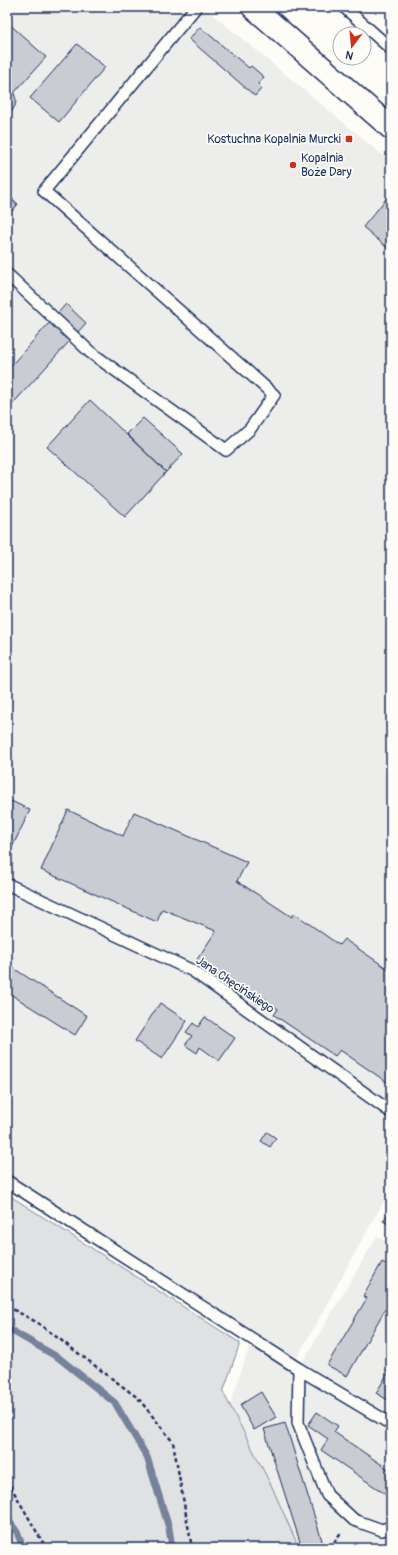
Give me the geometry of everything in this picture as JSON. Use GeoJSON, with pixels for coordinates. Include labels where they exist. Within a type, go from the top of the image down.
{"type":"FeatureCollection","features":[{"type":"Feature","properties":{"kind":"street"},"geometry":{"type":"LineString","coordinates":[[253,7],[391,128]]}},
{"type":"Feature","properties":{"kind":"lane"},"geometry":{"type":"LineString","coordinates":[[7,274],[90,352],[226,450],[250,429],[274,395],[44,191],[196,7]]}},
{"type":"Feature","properties":{"kind":"lane"},"geometry":{"type":"LineString","coordinates":[[344,7],[391,49]]}},
{"type":"Feature","properties":{"kind":"lane","name":"Jana Chęcińskiego"},"geometry":{"type":"LineString","coordinates":[[7,884],[192,971],[391,1112]]}},
{"type":"Feature","properties":{"kind":"lane"},"geometry":{"type":"LineString","coordinates":[[7,1181],[299,1369],[391,1424]]}},
{"type":"Feature","properties":{"kind":"lane"},"geometry":{"type":"LineString","coordinates":[[299,1369],[298,1423],[328,1496],[354,1520],[382,1530],[391,1527]]}},
{"type":"Feature","properties":{"kind":"path"},"geometry":{"type":"LineString","coordinates":[[7,1306],[38,1323],[138,1398],[173,1442],[192,1548]]}},
{"type":"Feature","properties":{"kind":"path"},"geometry":{"type":"LineString","coordinates":[[7,1480],[46,1548]]}},
{"type":"Feature","properties":{"kind":"shaded area"},"geometry":{"type":"Polygon","coordinates":[[[7,7],[204,7],[391,162],[391,1188],[293,1365],[299,1368],[377,1236],[391,1244],[391,1548],[287,1548],[229,1408],[250,1344],[290,1364],[7,1187],[7,7]]]}},
{"type":"Feature","properties":{"kind":"shaded area"},"geometry":{"type":"Polygon","coordinates":[[[7,1194],[240,1343],[223,1392],[272,1487],[299,1548],[7,1548],[7,1194]]]}},
{"type":"Feature","properties":{"kind":"building"},"geometry":{"type":"Polygon","coordinates":[[[7,22],[46,57],[14,93],[16,100],[15,106],[7,115],[7,22]]]}},
{"type":"Feature","properties":{"kind":"building"},"geometry":{"type":"Polygon","coordinates":[[[200,27],[249,68],[251,66],[264,77],[258,84],[262,88],[255,96],[189,39],[200,27]]]}},
{"type":"Feature","properties":{"kind":"building"},"geometry":{"type":"Polygon","coordinates":[[[77,44],[105,67],[59,122],[30,98],[77,44]]]}},
{"type":"Feature","properties":{"kind":"building"},"geometry":{"type":"Polygon","coordinates":[[[391,193],[391,251],[363,227],[391,193]]]}},
{"type":"Feature","properties":{"kind":"building"},"geometry":{"type":"Polygon","coordinates":[[[7,194],[18,204],[7,216],[7,194]]]}},
{"type":"Feature","properties":{"kind":"building"},"geometry":{"type":"Polygon","coordinates":[[[7,196],[17,205],[7,217],[7,196]]]}},
{"type":"Feature","properties":{"kind":"building"},"geometry":{"type":"Polygon","coordinates":[[[66,304],[86,323],[8,409],[7,370],[66,304]]]}},
{"type":"Feature","properties":{"kind":"building"},"geometry":{"type":"Polygon","coordinates":[[[90,400],[166,472],[125,517],[47,447],[90,400]]]}},
{"type":"Feature","properties":{"kind":"building"},"geometry":{"type":"Polygon","coordinates":[[[143,418],[183,454],[166,472],[127,434],[143,418]]]}},
{"type":"Feature","properties":{"kind":"building"},"geometry":{"type":"Polygon","coordinates":[[[7,799],[30,810],[7,858],[7,799]]]}},
{"type":"Feature","properties":{"kind":"building"},"geometry":{"type":"Polygon","coordinates":[[[68,810],[123,836],[134,812],[247,862],[237,881],[292,917],[294,913],[339,945],[344,939],[391,971],[391,1085],[340,1050],[335,1056],[274,1015],[278,1009],[262,997],[258,1004],[196,961],[216,931],[162,909],[157,922],[41,870],[68,810]]]}},
{"type":"Feature","properties":{"kind":"building"},"geometry":{"type":"Polygon","coordinates":[[[7,964],[87,1016],[75,1035],[7,992],[7,964]]]}},
{"type":"Feature","properties":{"kind":"building"},"geometry":{"type":"Polygon","coordinates":[[[160,1003],[187,1021],[162,1059],[135,1041],[160,1003]]]}},
{"type":"Feature","properties":{"kind":"building"},"geometry":{"type":"Polygon","coordinates":[[[205,1017],[235,1038],[219,1061],[200,1047],[197,1053],[185,1045],[192,1036],[186,1032],[193,1023],[198,1027],[205,1017]]]}},
{"type":"Feature","properties":{"kind":"building"},"geometry":{"type":"Polygon","coordinates":[[[267,1132],[276,1138],[270,1147],[261,1141],[267,1132]]]}},
{"type":"Feature","properties":{"kind":"building"},"geometry":{"type":"Polygon","coordinates":[[[391,1209],[391,1226],[383,1221],[391,1209]]]}},
{"type":"Feature","properties":{"kind":"building"},"geometry":{"type":"Polygon","coordinates":[[[382,1262],[391,1267],[391,1299],[347,1376],[327,1365],[367,1298],[363,1296],[382,1262]]]}},
{"type":"Feature","properties":{"kind":"building"},"geometry":{"type":"Polygon","coordinates":[[[391,1368],[391,1402],[376,1393],[391,1368]]]}},
{"type":"Feature","properties":{"kind":"building"},"geometry":{"type":"Polygon","coordinates":[[[261,1392],[276,1417],[254,1430],[240,1405],[261,1392]]]}},
{"type":"Feature","properties":{"kind":"building"},"geometry":{"type":"Polygon","coordinates":[[[317,1412],[338,1426],[334,1432],[391,1471],[391,1498],[321,1450],[328,1439],[308,1425],[317,1412]]]}},
{"type":"Feature","properties":{"kind":"building"},"geometry":{"type":"Polygon","coordinates":[[[285,1423],[324,1547],[321,1548],[302,1548],[264,1429],[285,1423]]]}},
{"type":"Feature","properties":{"kind":"building"},"geometry":{"type":"Polygon","coordinates":[[[391,1540],[391,1548],[364,1548],[391,1540]]]}},
{"type":"Feature","properties":{"kind":"waterway"},"geometry":{"type":"LineString","coordinates":[[7,1328],[59,1358],[115,1403],[147,1457],[169,1528],[172,1548]]}},
{"type":"Feature","properties":{"kind":"waterway"},"geometry":{"type":"LineString","coordinates":[[7,1518],[17,1532],[23,1548]]}},
{"type":"Feature","properties":{"kind":"place","name":"Kostuchna Kopalnia Murcki"},"geometry":{"type":"Point","coordinates":[349,139]}},
{"type":"Feature","properties":{"kind":"place","name":"Kopalnia Boże Dary"},"geometry":{"type":"Point","coordinates":[293,165]}}]}
